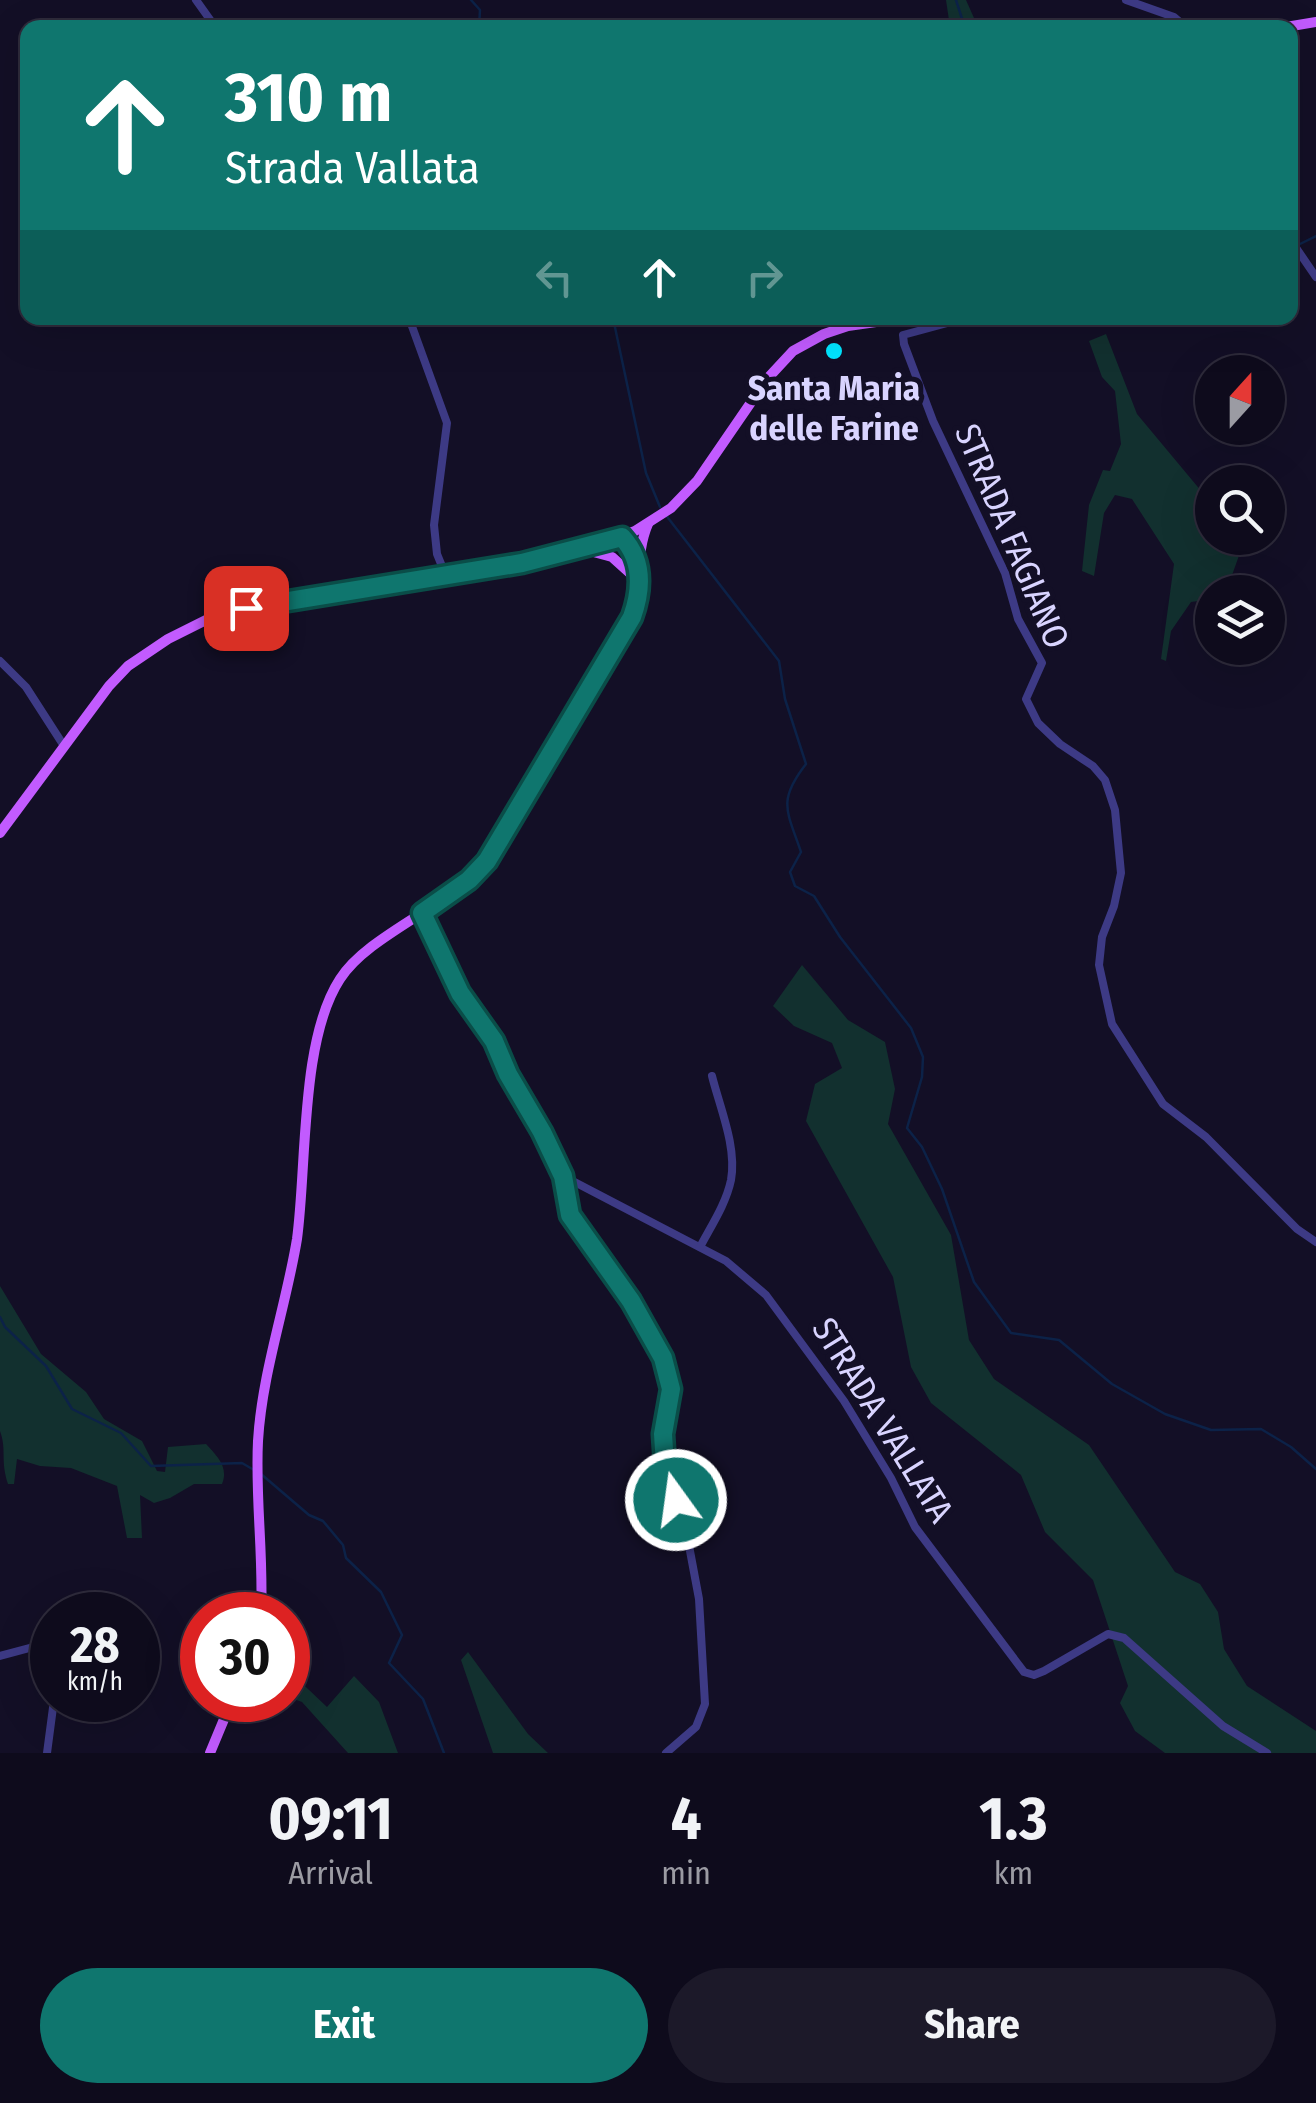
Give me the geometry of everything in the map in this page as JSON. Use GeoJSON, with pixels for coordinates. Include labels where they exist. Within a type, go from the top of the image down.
{"type":"FeatureCollection","features":[{"type":"Feature","properties":{"kind":"main road"},"geometry":{"type":"LineString","coordinates":[[0,832],[94,703],[128,666],[190,626],[246,608],[446,576],[580,550],[622,537],[671,508],[716,458],[767,379],[793,352],[824,334],[855,325]]}},
{"type":"Feature","properties":{"kind":"main road"},"geometry":{"type":"LineString","coordinates":[[636,570],[648,524]]}},
{"type":"Feature","properties":{"kind":"main road"},"geometry":{"type":"LineString","coordinates":[[260,1592],[260,1423],[296,1240],[313,1070],[326,1008],[339,979],[350,967],[469,880],[487,861],[630,623],[638,589],[636,570],[622,537]]}},
{"type":"Feature","properties":{"kind":"main road"},"geometry":{"type":"LineString","coordinates":[[580,550],[612,557],[636,570]]}},
{"type":"Feature","properties":{"kind":"main road"},"geometry":{"type":"LineString","coordinates":[[210,1753],[223,1722]]}},
{"type":"Feature","properties":{"kind":"street"},"geometry":{"type":"LineString","coordinates":[[1126,0],[1180,20]]}},
{"type":"Feature","properties":{"kind":"street"},"geometry":{"type":"LineString","coordinates":[[1174,17],[1178,20]]}},
{"type":"Feature","properties":{"kind":"street"},"geometry":{"type":"LineString","coordinates":[[1298,253],[1316,276]]}},
{"type":"Feature","properties":{"kind":"street"},"geometry":{"type":"LineString","coordinates":[[412,325],[447,422],[434,525],[437,554],[446,576]]}},
{"type":"Feature","properties":{"kind":"street","name":"STRADA FAGIANO"},"geometry":{"type":"LineString","coordinates":[[940,325],[903,335],[904,344],[933,421],[1005,572],[1018,619],[1042,663],[1026,699],[1038,723],[1105,780],[1115,810],[1122,872],[1102,937],[1099,965],[1112,1024],[1163,1104],[1206,1137],[1297,1229],[1316,1242]]}},
{"type":"Feature","properties":{"kind":"street"},"geometry":{"type":"LineString","coordinates":[[0,661],[26,686],[64,746]]}},
{"type":"Feature","properties":{"kind":"street"},"geometry":{"type":"LineString","coordinates":[[422,913],[460,993],[494,1041],[563,1176],[570,1215],[631,1301],[663,1358],[671,1389],[663,1434],[665,1465],[687,1535],[699,1599],[706,1704],[696,1727],[666,1753]]}},
{"type":"Feature","properties":{"kind":"street"},"geometry":{"type":"LineString","coordinates":[[700,1247],[731,1179],[730,1148],[712,1076]]}},
{"type":"Feature","properties":{"kind":"street","name":"STRADA VALLATA"},"geometry":{"type":"LineString","coordinates":[[563,1176],[726,1261],[766,1295],[844,1401],[892,1478],[915,1527],[1024,1672],[1034,1675],[1044,1671],[1108,1634],[1124,1638],[1222,1726],[1267,1753]]}},
{"type":"Feature","properties":{"kind":"street"},"geometry":{"type":"LineString","coordinates":[[0,1656],[30,1648]]}},
{"type":"Feature","properties":{"kind":"street"},"geometry":{"type":"LineString","coordinates":[[47,1753],[51,1722]]}},
{"type":"Feature","properties":{"kind":"green space"},"geometry":{"type":"Polygon","coordinates":[[[946,0],[966,0],[975,20],[949,20],[946,0]]]}},
{"type":"Feature","properties":{"kind":"green space"},"geometry":{"type":"Polygon","coordinates":[[[1106,334],[1137,414],[1195,484],[1195,555],[1239,555],[1232,575],[1195,575],[1195,601],[1171,631],[1166,661],[1161,659],[1174,564],[1132,499],[1115,495],[1104,513],[1094,576],[1082,571],[1089,505],[1103,470],[1110,471],[1121,444],[1115,391],[1102,377],[1089,341],[1106,334]]]}},
{"type":"Feature","properties":{"kind":"green space"},"geometry":{"type":"Polygon","coordinates":[[[802,965],[848,1020],[885,1042],[895,1089],[888,1124],[951,1235],[969,1340],[994,1379],[1089,1445],[1175,1572],[1200,1584],[1218,1612],[1224,1649],[1247,1686],[1316,1731],[1316,1753],[1165,1753],[1135,1731],[1120,1703],[1128,1686],[1093,1580],[1045,1532],[1021,1475],[931,1403],[911,1367],[893,1277],[806,1121],[815,1084],[842,1068],[832,1043],[794,1026],[773,1006],[802,965]]]}},
{"type":"Feature","properties":{"kind":"green space"},"geometry":{"type":"Polygon","coordinates":[[[0,1286],[41,1354],[86,1392],[104,1419],[142,1441],[157,1471],[165,1472],[168,1447],[206,1444],[223,1467],[222,1484],[194,1484],[154,1503],[140,1495],[142,1538],[127,1538],[117,1486],[71,1468],[40,1466],[17,1459],[14,1484],[8,1484],[0,1431],[0,1286]]]}},
{"type":"Feature","properties":{"kind":"green space"},"geometry":{"type":"Polygon","coordinates":[[[468,1652],[528,1734],[548,1753],[493,1753],[461,1660],[468,1652]]]}},
{"type":"Feature","properties":{"kind":"green space"},"geometry":{"type":"Polygon","coordinates":[[[354,1676],[379,1702],[398,1753],[348,1753],[310,1711],[310,1691],[327,1707],[354,1676]]]}},
{"type":"Feature","properties":{"kind":"waterway"},"geometry":{"type":"LineString","coordinates":[[471,0],[480,10],[479,20]]}},
{"type":"Feature","properties":{"kind":"waterway"},"geometry":{"type":"LineString","coordinates":[[956,0],[962,20]]}},
{"type":"Feature","properties":{"kind":"waterway"},"geometry":{"type":"LineString","coordinates":[[1300,244],[1316,236]]}},
{"type":"Feature","properties":{"kind":"waterway"},"geometry":{"type":"LineString","coordinates":[[614,325],[646,473],[660,507]]}},
{"type":"Feature","properties":{"kind":"waterway"},"geometry":{"type":"LineString","coordinates":[[665,514],[779,661],[785,699],[806,764],[788,797],[789,816],[801,852],[790,872],[795,886],[814,896],[840,937],[911,1028],[923,1057],[922,1077],[907,1128],[922,1147],[942,1189],[974,1282],[1011,1333],[1059,1340],[1112,1384],[1165,1414],[1211,1430],[1261,1429],[1291,1447],[1316,1469]]}},
{"type":"Feature","properties":{"kind":"waterway"},"geometry":{"type":"LineString","coordinates":[[0,1317],[5,1327],[46,1366],[72,1409],[121,1433],[151,1466],[242,1463],[254,1470]]}},
{"type":"Feature","properties":{"kind":"waterway"},"geometry":{"type":"LineString","coordinates":[[261,1474],[309,1515],[323,1521],[343,1545],[346,1558],[381,1592],[402,1635],[389,1663],[423,1699],[444,1753]]}},
{"type":"Feature","properties":{"kind":"place","name":"Santa Maria delle Farine"},"geometry":{"type":"Point","coordinates":[834,351]}},
{"type":"Feature","properties":{"kind":"route"},"geometry":{"type":"LineString","coordinates":[[246,608],[522,563],[622,537],[634,552],[639,564],[632,617],[545,768],[478,872],[422,913],[460,993],[494,1041],[508,1074],[542,1132],[563,1176],[570,1215],[601,1264],[631,1301],[663,1358],[671,1389],[663,1434],[665,1465],[676,1500]]}}]}
